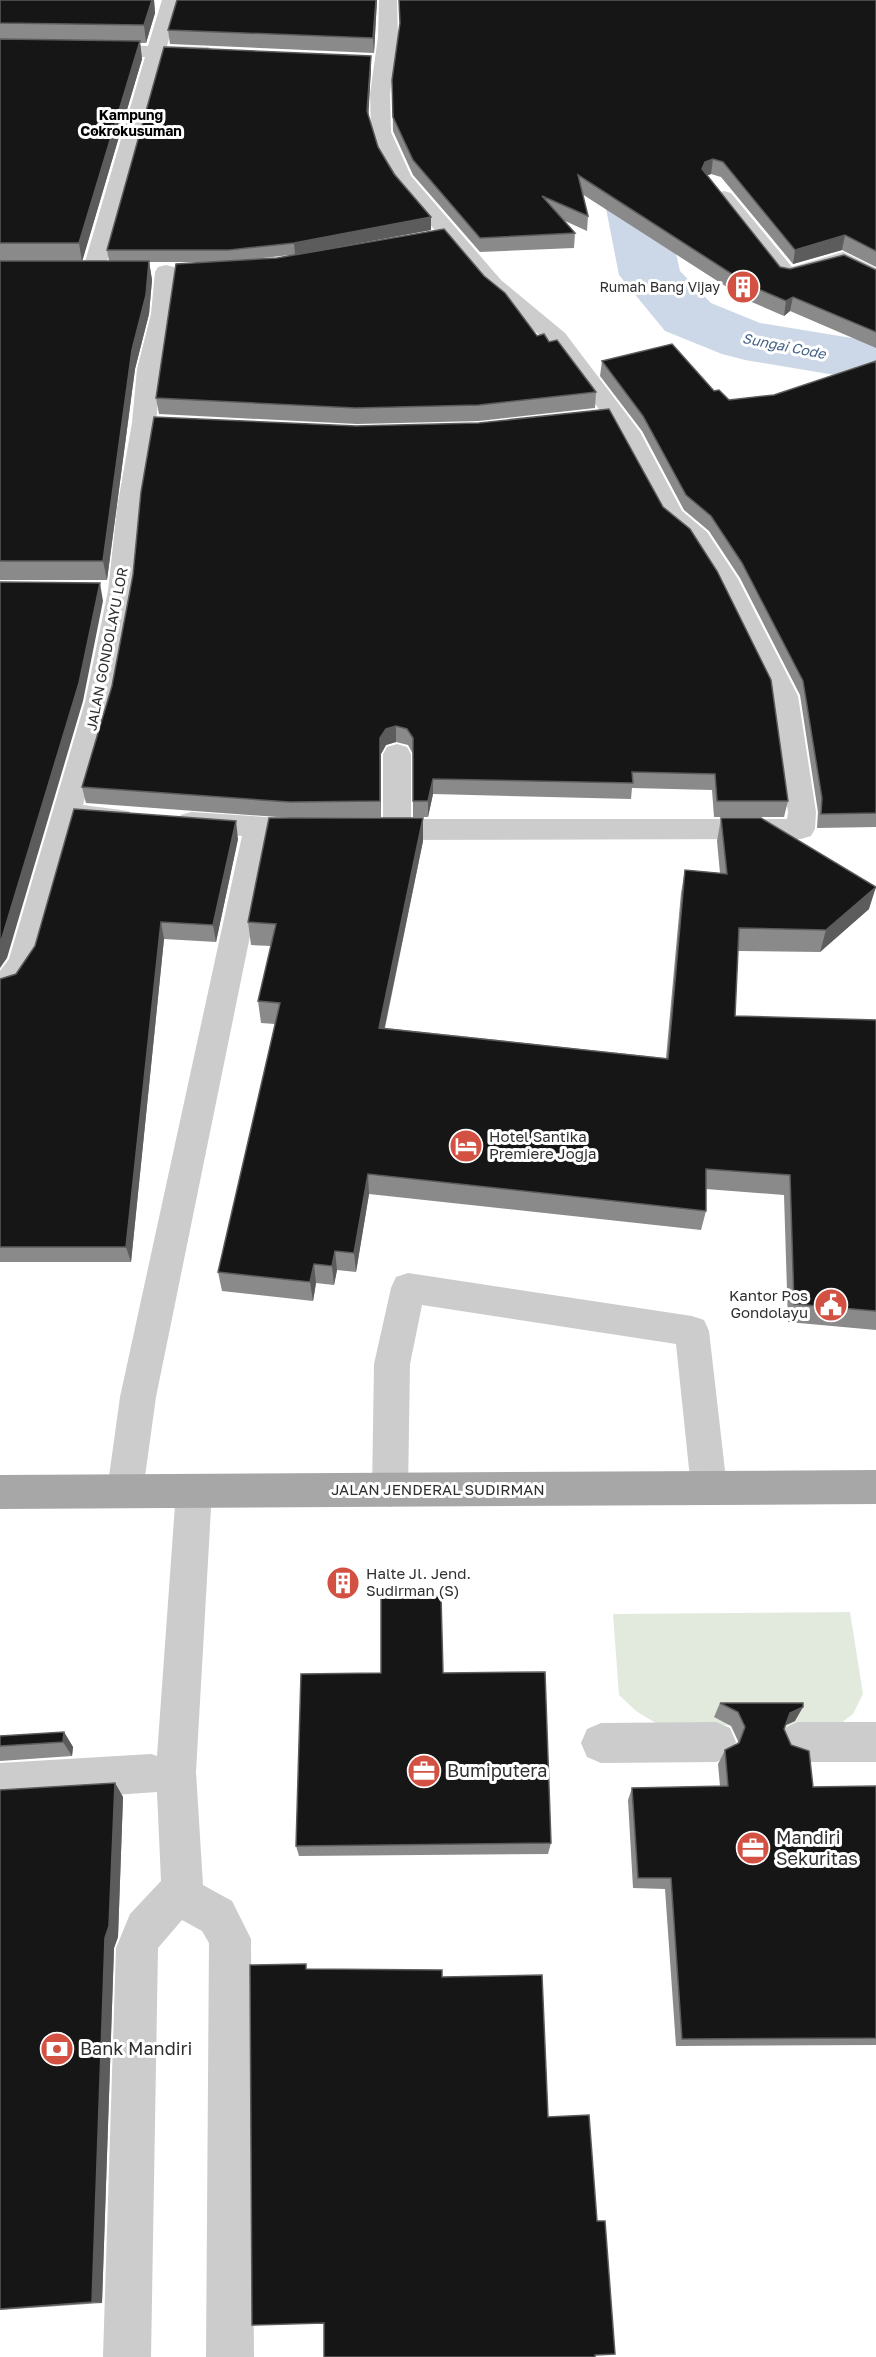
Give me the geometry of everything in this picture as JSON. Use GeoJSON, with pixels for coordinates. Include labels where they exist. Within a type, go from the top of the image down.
{"type":"FeatureCollection","features":[{"type":"Feature","properties":{"kind":"main road","name":"JALAN JENDERAL SUDIRMAN"},"geometry":{"type":"LineString","coordinates":[[0,1492],[876,1487]]}},
{"type":"Feature","properties":{"kind":"street"},"geometry":{"type":"LineString","coordinates":[[93,272],[154,51],[171,0]]}},
{"type":"Feature","properties":{"kind":"street"},"geometry":{"type":"LineString","coordinates":[[68,814],[344,830],[801,830],[802,812],[784,696],[729,585],[698,538],[672,516],[605,417],[557,338],[438,237],[401,178],[381,132],[380,103],[373,60],[388,37],[388,0]]}},
{"type":"Feature","properties":{"kind":"street"},"geometry":{"type":"LineString","coordinates":[[71,50],[223,54]]}},
{"type":"Feature","properties":{"kind":"street"},"geometry":{"type":"LineString","coordinates":[[712,182],[787,276],[843,259],[876,277]]}},
{"type":"Feature","properties":{"kind":"street"},"geometry":{"type":"LineString","coordinates":[[69,272],[119,273]]}},
{"type":"Feature","properties":{"kind":"street","name":"JALAN GONDOLAYU LOR"},"geometry":{"type":"LineString","coordinates":[[5,982],[23,962],[99,702],[110,591],[129,508],[156,424],[149,369],[162,314],[177,272],[142,272]]}},
{"type":"Feature","properties":{"kind":"street"},"geometry":{"type":"LineString","coordinates":[[397,754],[397,830]]}},
{"type":"Feature","properties":{"kind":"street"},"geometry":{"type":"LineString","coordinates":[[124,1491],[138,1397],[258,826]]}},
{"type":"Feature","properties":{"kind":"street"},"geometry":{"type":"LineString","coordinates":[[390,1490],[392,1364],[408,1288],[692,1331],[709,1488]]}},
{"type":"Feature","properties":{"kind":"street"},"geometry":{"type":"LineString","coordinates":[[194,1491],[176,1772],[182,1886],[188,1900],[217,1916],[230,1939],[230,2357]]}},
{"type":"Feature","properties":{"kind":"street"},"geometry":{"type":"LineString","coordinates":[[601,1743],[716,1742]]}},
{"type":"Feature","properties":{"kind":"street"},"geometry":{"type":"LineString","coordinates":[[798,1742],[876,1742]]}},
{"type":"Feature","properties":{"kind":"street"},"geometry":{"type":"LineString","coordinates":[[0,1783],[151,1774]]}},
{"type":"Feature","properties":{"kind":"street"},"geometry":{"type":"LineString","coordinates":[[128,2357],[137,1948],[141,1933],[149,1920],[174,1900],[182,1886]]}},
{"type":"Feature","properties":{"kind":"shaded area"},"geometry":{"type":"Polygon","coordinates":[[[850,1612],[863,1694],[853,1714],[837,1726],[659,1725],[636,1711],[619,1695],[613,1614],[850,1612]]]}},
{"type":"Feature","properties":{"kind":"building"},"geometry":{"type":"Polygon","coordinates":[[[0,0],[152,0],[144,25],[0,23],[0,0]]]}},
{"type":"Feature","properties":{"kind":"building"},"geometry":{"type":"Polygon","coordinates":[[[177,0],[376,0],[373,38],[168,30],[177,0]]]}},
{"type":"Feature","properties":{"kind":"building"},"geometry":{"type":"Polygon","coordinates":[[[399,0],[876,0],[876,251],[845,235],[795,250],[723,162],[713,159],[705,162],[702,169],[780,267],[790,269],[844,255],[876,270],[876,332],[793,297],[786,301],[749,285],[578,175],[588,216],[542,196],[575,233],[480,238],[413,160],[393,117],[392,80],[400,23],[399,0]]]}},
{"type":"Feature","properties":{"kind":"building"},"geometry":{"type":"Polygon","coordinates":[[[0,39],[140,41],[79,243],[0,243],[0,39]]]}},
{"type":"Feature","properties":{"kind":"building"},"geometry":{"type":"Polygon","coordinates":[[[164,47],[371,56],[367,111],[378,147],[394,174],[431,217],[294,243],[229,250],[107,250],[164,47]]]}},
{"type":"Feature","properties":{"kind":"building"},"geometry":{"type":"Polygon","coordinates":[[[444,229],[484,276],[505,293],[537,336],[544,334],[549,342],[557,340],[596,392],[479,405],[356,408],[156,398],[176,264],[277,258],[444,229]]]}},
{"type":"Feature","properties":{"kind":"building"},"geometry":{"type":"Polygon","coordinates":[[[0,261],[149,261],[146,295],[132,350],[103,561],[0,561],[0,261]]]}},
{"type":"Feature","properties":{"kind":"building"},"geometry":{"type":"Polygon","coordinates":[[[672,344],[714,391],[719,390],[729,400],[774,395],[876,361],[876,813],[821,814],[822,798],[803,681],[742,563],[711,516],[686,495],[643,416],[602,361],[672,344]]]}},
{"type":"Feature","properties":{"kind":"building"},"geometry":{"type":"Polygon","coordinates":[[[609,409],[663,507],[690,529],[717,571],[771,680],[788,801],[717,801],[715,774],[632,772],[633,783],[433,779],[428,801],[413,801],[413,738],[407,729],[396,726],[386,729],[380,738],[380,801],[290,802],[82,787],[112,686],[133,575],[141,492],[154,417],[356,426],[479,423],[609,409]]]}},
{"type":"Feature","properties":{"kind":"building"},"geometry":{"type":"Polygon","coordinates":[[[0,582],[100,583],[79,683],[0,943],[0,582]]]}},
{"type":"Feature","properties":{"kind":"building"},"geometry":{"type":"Polygon","coordinates":[[[74,809],[236,821],[213,925],[161,922],[126,1247],[0,1247],[0,979],[16,974],[35,946],[74,809]]]}},
{"type":"Feature","properties":{"kind":"building","name":"Hotel Santika Premiere Jogja"},"geometry":{"type":"Polygon","coordinates":[[[269,818],[423,818],[379,1028],[668,1059],[685,870],[727,874],[721,818],[761,818],[876,887],[826,930],[739,928],[735,1016],[876,1020],[876,1311],[794,1304],[790,1175],[706,1169],[706,1211],[368,1174],[354,1253],[335,1251],[332,1266],[314,1264],[310,1282],[218,1272],[280,1003],[258,1001],[276,924],[248,922],[269,818]]]}},
{"type":"Feature","properties":{"kind":"building","name":"Bumiputera"},"geometry":{"type":"Polygon","coordinates":[[[441,1596],[443,1673],[545,1672],[551,1843],[296,1846],[301,1674],[381,1673],[381,1597],[441,1596]]]}},
{"type":"Feature","properties":{"kind":"building","name":"Mandiri Sekuritas"},"geometry":{"type":"Polygon","coordinates":[[[720,1703],[803,1703],[803,1707],[790,1713],[784,1729],[791,1745],[809,1751],[813,1787],[876,1786],[876,2038],[682,2039],[671,1878],[638,1878],[632,1788],[728,1786],[725,1750],[739,1743],[745,1727],[738,1712],[720,1703]]]}},
{"type":"Feature","properties":{"kind":"building"},"geometry":{"type":"Polygon","coordinates":[[[64,1732],[63,1742],[0,1746],[0,1736],[64,1732]]]}},
{"type":"Feature","properties":{"kind":"building","name":"Bank Mandiri"},"geometry":{"type":"Polygon","coordinates":[[[115,1783],[109,1926],[105,1938],[92,2302],[0,2309],[0,1790],[115,1783]]]}},
{"type":"Feature","properties":{"kind":"building"},"geometry":{"type":"Polygon","coordinates":[[[306,1964],[306,1969],[442,1970],[442,1977],[542,1975],[548,2117],[589,2115],[597,2221],[605,2221],[615,2354],[595,2355],[595,2357],[324,2357],[324,2323],[252,2325],[250,1965],[306,1964]]]}},
{"type":"Feature","properties":{"kind":"waterway","name":"Sungai Code"},"geometry":{"type":"LineString","coordinates":[[697,0],[656,63],[623,147],[650,275],[688,317],[745,340],[876,362]]}},
{"type":"Feature","properties":{"kind":"place","name":"Rumah Bang Vijay"},"geometry":{"type":"Point","coordinates":[743,287]}},
{"type":"Feature","properties":{"kind":"place","name":"Hotel Santika Premiere Jogja"},"geometry":{"type":"Point","coordinates":[466,1146]}},
{"type":"Feature","properties":{"kind":"place","name":"Kantor Pos Gondolayu"},"geometry":{"type":"Point","coordinates":[831,1305]}},
{"type":"Feature","properties":{"kind":"place","name":"Halte Jl. Jend. Sudirman (S)"},"geometry":{"type":"Point","coordinates":[343,1583]}},
{"type":"Feature","properties":{"kind":"place","name":"Bumiputera"},"geometry":{"type":"Point","coordinates":[424,1771]}},
{"type":"Feature","properties":{"kind":"place","name":"Mandiri Sekuritas"},"geometry":{"type":"Point","coordinates":[753,1848]}},
{"type":"Feature","properties":{"kind":"place","name":"Bank Mandiri"},"geometry":{"type":"Point","coordinates":[57,2049]}},
{"type":"Feature","properties":{"kind":"district","name":"Kampung Cokrokusuman"},"geometry":{"type":"Point","coordinates":[131,124]}}]}
